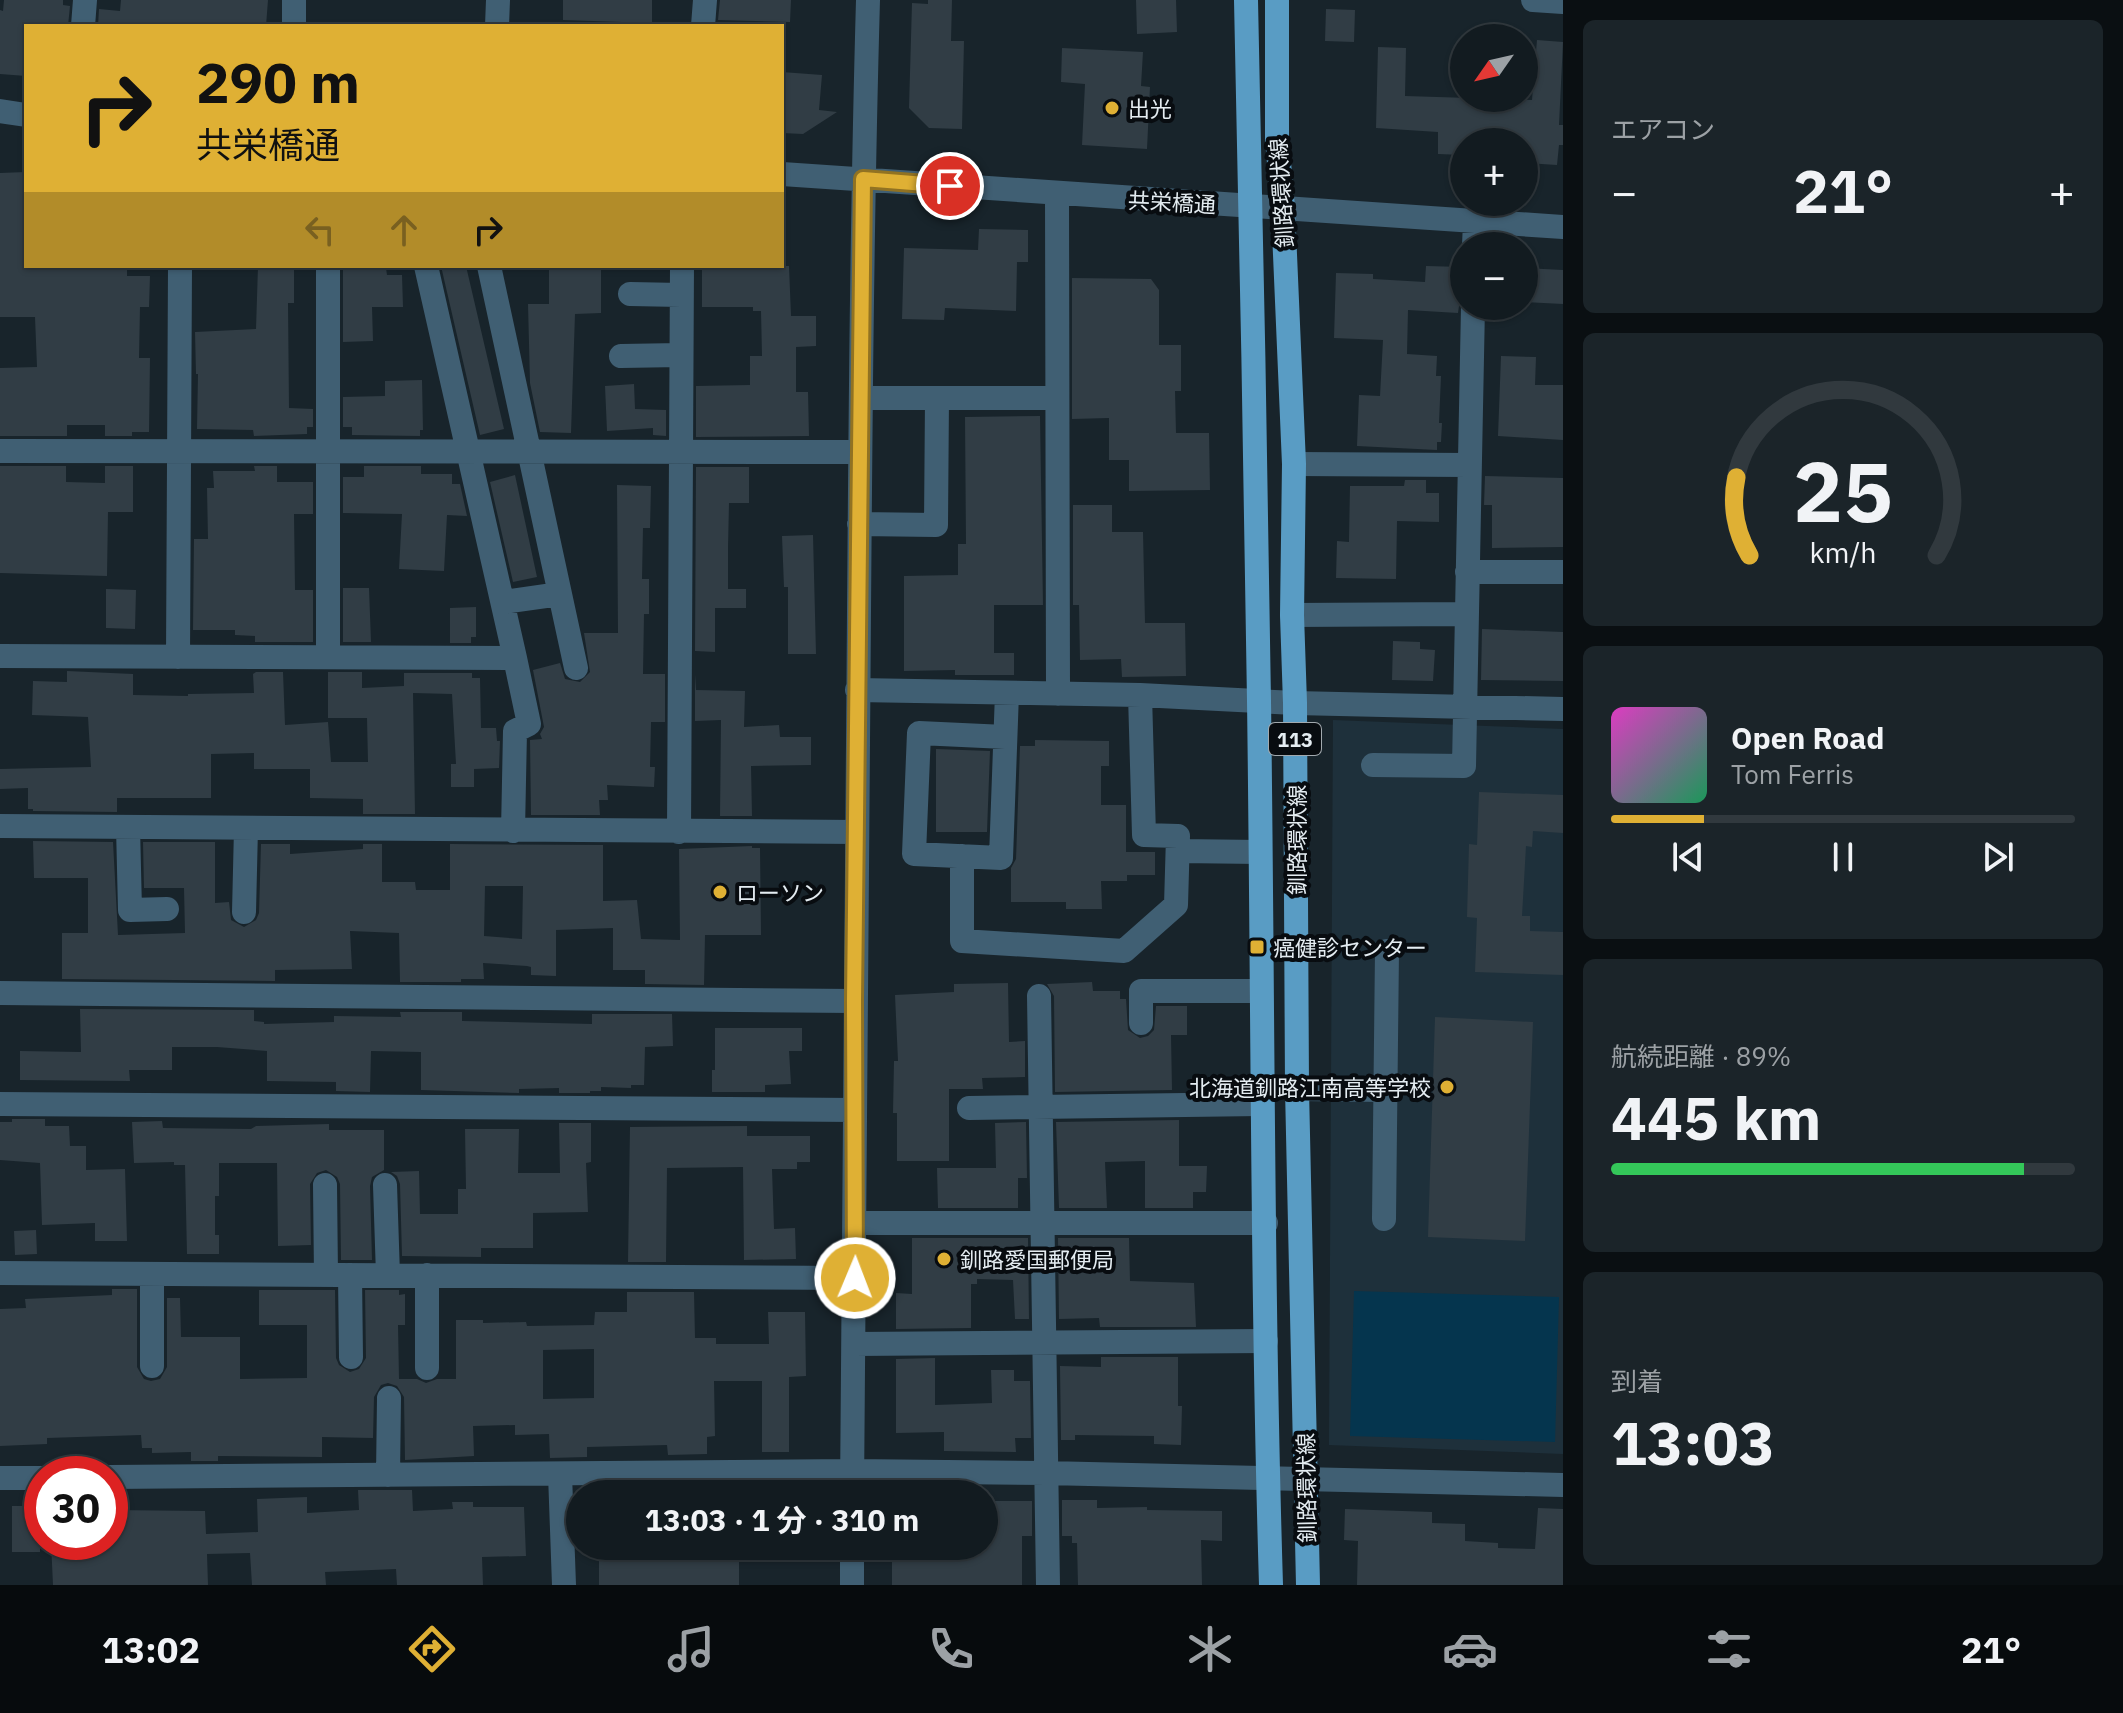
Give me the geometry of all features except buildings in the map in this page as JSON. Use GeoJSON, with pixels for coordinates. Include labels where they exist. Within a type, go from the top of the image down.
{"type":"FeatureCollection","features":[{"type":"Feature","properties":{"kind":"main road","name":"釧路環状線"},"geometry":{"type":"LineString","coordinates":[[1246,0],[1259,701],[1261,1104],[1266,1223],[1271,1585]]}},
{"type":"Feature","properties":{"kind":"main road","name":"釧路環状線"},"geometry":{"type":"LineString","coordinates":[[1277,0],[1277,140],[1283,208],[1294,464],[1292,615],[1297,1089],[1308,1585]]}},
{"type":"Feature","properties":{"kind":"street"},"geometry":{"type":"LineString","coordinates":[[83,24],[85,0]]}},
{"type":"Feature","properties":{"kind":"street"},"geometry":{"type":"LineString","coordinates":[[294,0],[294,24]]}},
{"type":"Feature","properties":{"kind":"street"},"geometry":{"type":"LineString","coordinates":[[497,24],[498,0]]}},
{"type":"Feature","properties":{"kind":"street"},"geometry":{"type":"LineString","coordinates":[[703,24],[705,0]]}},
{"type":"Feature","properties":{"kind":"street"},"geometry":{"type":"LineString","coordinates":[[852,1480],[857,690],[868,0]]}},
{"type":"Feature","properties":{"kind":"street"},"geometry":{"type":"LineString","coordinates":[[0,111],[24,115]]}},
{"type":"Feature","properties":{"kind":"street","name":"共栄橋通"},"geometry":{"type":"LineString","coordinates":[[784,174],[1563,227]]}},
{"type":"Feature","properties":{"kind":"street"},"geometry":{"type":"LineString","coordinates":[[1057,194],[1058,694]]}},
{"type":"Feature","properties":{"kind":"street"},"geometry":{"type":"LineString","coordinates":[[1475,221],[1475,232]]}},
{"type":"Feature","properties":{"kind":"street"},"geometry":{"type":"LineString","coordinates":[[178,657],[180,268]]}},
{"type":"Feature","properties":{"kind":"street"},"geometry":{"type":"LineString","coordinates":[[328,268],[328,657]]}},
{"type":"Feature","properties":{"kind":"street"},"geometry":{"type":"LineString","coordinates":[[426,268],[529,724],[515,731],[513,831]]}},
{"type":"Feature","properties":{"kind":"street"},"geometry":{"type":"LineString","coordinates":[[489,268],[576,668]]}},
{"type":"Feature","properties":{"kind":"street"},"geometry":{"type":"LineString","coordinates":[[679,832],[682,268]]}},
{"type":"Feature","properties":{"kind":"street"},"geometry":{"type":"LineString","coordinates":[[630,294],[681,295]]}},
{"type":"Feature","properties":{"kind":"street"},"geometry":{"type":"LineString","coordinates":[[1373,765],[1464,766],[1473,320]]}},
{"type":"Feature","properties":{"kind":"street"},"geometry":{"type":"LineString","coordinates":[[621,356],[680,355]]}},
{"type":"Feature","properties":{"kind":"street"},"geometry":{"type":"LineString","coordinates":[[861,398],[1057,398]]}},
{"type":"Feature","properties":{"kind":"street"},"geometry":{"type":"LineString","coordinates":[[859,524],[936,525],[937,398]]}},
{"type":"Feature","properties":{"kind":"street"},"geometry":{"type":"LineString","coordinates":[[0,451],[860,452]]}},
{"type":"Feature","properties":{"kind":"street"},"geometry":{"type":"LineString","coordinates":[[1294,464],[1469,465]]}},
{"type":"Feature","properties":{"kind":"street"},"geometry":{"type":"LineString","coordinates":[[1467,572],[1563,572]]}},
{"type":"Feature","properties":{"kind":"street"},"geometry":{"type":"LineString","coordinates":[[503,602],[560,594]]}},
{"type":"Feature","properties":{"kind":"street"},"geometry":{"type":"LineString","coordinates":[[1292,615],[1466,614]]}},
{"type":"Feature","properties":{"kind":"street"},"geometry":{"type":"LineString","coordinates":[[0,656],[515,658]]}},
{"type":"Feature","properties":{"kind":"street"},"geometry":{"type":"LineString","coordinates":[[857,690],[1140,695],[1295,703],[1563,709]]}},
{"type":"Feature","properties":{"kind":"street"},"geometry":{"type":"LineString","coordinates":[[1005,737],[919,733],[914,854],[1001,858],[1007,693]]}},
{"type":"Feature","properties":{"kind":"street"},"geometry":{"type":"LineString","coordinates":[[962,856],[962,941],[1124,951],[1176,905],[1178,836],[1144,835],[1140,695]]}},
{"type":"Feature","properties":{"kind":"street"},"geometry":{"type":"LineString","coordinates":[[0,826],[857,832]]}},
{"type":"Feature","properties":{"kind":"street"},"geometry":{"type":"LineString","coordinates":[[128,827],[130,910],[167,909]]}},
{"type":"Feature","properties":{"kind":"street"},"geometry":{"type":"LineString","coordinates":[[244,912],[246,828]]}},
{"type":"Feature","properties":{"kind":"street"},"geometry":{"type":"LineString","coordinates":[[1178,851],[1260,852]]}},
{"type":"Feature","properties":{"kind":"street"},"geometry":{"type":"LineString","coordinates":[[1384,1219],[1387,951]]}},
{"type":"Feature","properties":{"kind":"street"},"geometry":{"type":"LineString","coordinates":[[1141,1023],[1141,991],[1260,991]]}},
{"type":"Feature","properties":{"kind":"street"},"geometry":{"type":"LineString","coordinates":[[0,993],[854,1001]]}},
{"type":"Feature","properties":{"kind":"street"},"geometry":{"type":"LineString","coordinates":[[1039,996],[1048,1585]]}},
{"type":"Feature","properties":{"kind":"street"},"geometry":{"type":"LineString","coordinates":[[1297,1089],[1385,1090]]}},
{"type":"Feature","properties":{"kind":"street"},"geometry":{"type":"LineString","coordinates":[[0,1104],[854,1110]]}},
{"type":"Feature","properties":{"kind":"street"},"geometry":{"type":"LineString","coordinates":[[969,1108],[1261,1104]]}},
{"type":"Feature","properties":{"kind":"street"},"geometry":{"type":"LineString","coordinates":[[325,1185],[351,1357]]}},
{"type":"Feature","properties":{"kind":"street"},"geometry":{"type":"LineString","coordinates":[[385,1185],[388,1275]]}},
{"type":"Feature","properties":{"kind":"street"},"geometry":{"type":"LineString","coordinates":[[855,1223],[1266,1223]]}},
{"type":"Feature","properties":{"kind":"street"},"geometry":{"type":"LineString","coordinates":[[0,1273],[855,1278]]}},
{"type":"Feature","properties":{"kind":"street"},"geometry":{"type":"LineString","coordinates":[[152,1274],[152,1366]]}},
{"type":"Feature","properties":{"kind":"street"},"geometry":{"type":"LineString","coordinates":[[427,1275],[427,1368]]}},
{"type":"Feature","properties":{"kind":"street"},"geometry":{"type":"LineString","coordinates":[[854,1344],[1266,1341]]}},
{"type":"Feature","properties":{"kind":"street"},"geometry":{"type":"LineString","coordinates":[[388,1475],[389,1398]]}},
{"type":"Feature","properties":{"kind":"street"},"geometry":{"type":"LineString","coordinates":[[895,1480],[1046,1473],[1563,1485]]}},
{"type":"Feature","properties":{"kind":"street"},"geometry":{"type":"LineString","coordinates":[[560,1474],[564,1585]]}},
{"type":"Feature","properties":{"kind":"street"},"geometry":{"type":"LineString","coordinates":[[128,1477],[560,1474],[779,1480]]}},
{"type":"Feature","properties":{"kind":"street"},"geometry":{"type":"LineString","coordinates":[[0,1478],[24,1478]]}},
{"type":"Feature","properties":{"kind":"street"},"geometry":{"type":"LineString","coordinates":[[852,1560],[852,1585]]}},
{"type":"Feature","properties":{"kind":"shaded area","name":"北海道釧路江南高等学校"},"geometry":{"type":"Polygon","coordinates":[[[1333,720],[1563,729],[1563,1454],[1329,1445],[1333,720]]]}},
{"type":"Feature","properties":{"kind":"shaded area"},"geometry":{"type":"Polygon","coordinates":[[[1354,1291],[1559,1297],[1555,1442],[1350,1436],[1354,1291]]]}},
{"type":"Feature","properties":{"kind":"place","name":"出光"},"geometry":{"type":"Point","coordinates":[1112,108]}},
{"type":"Feature","properties":{"kind":"place","name":"ローソン"},"geometry":{"type":"Point","coordinates":[720,892]}},
{"type":"Feature","properties":{"kind":"place","name":"癌健診センター"},"geometry":{"type":"Point","coordinates":[1257,947]}},
{"type":"Feature","properties":{"kind":"place","name":"北海道釧路江南高等学校"},"geometry":{"type":"Point","coordinates":[1447,1087]}},
{"type":"Feature","properties":{"kind":"place","name":"釧路愛国郵便局"},"geometry":{"type":"Point","coordinates":[944,1259]}},
{"type":"Feature","properties":{"kind":"route"},"geometry":{"type":"LineString","coordinates":[[855,1278],[854,1001],[863,179],[950,186]]}}]}
